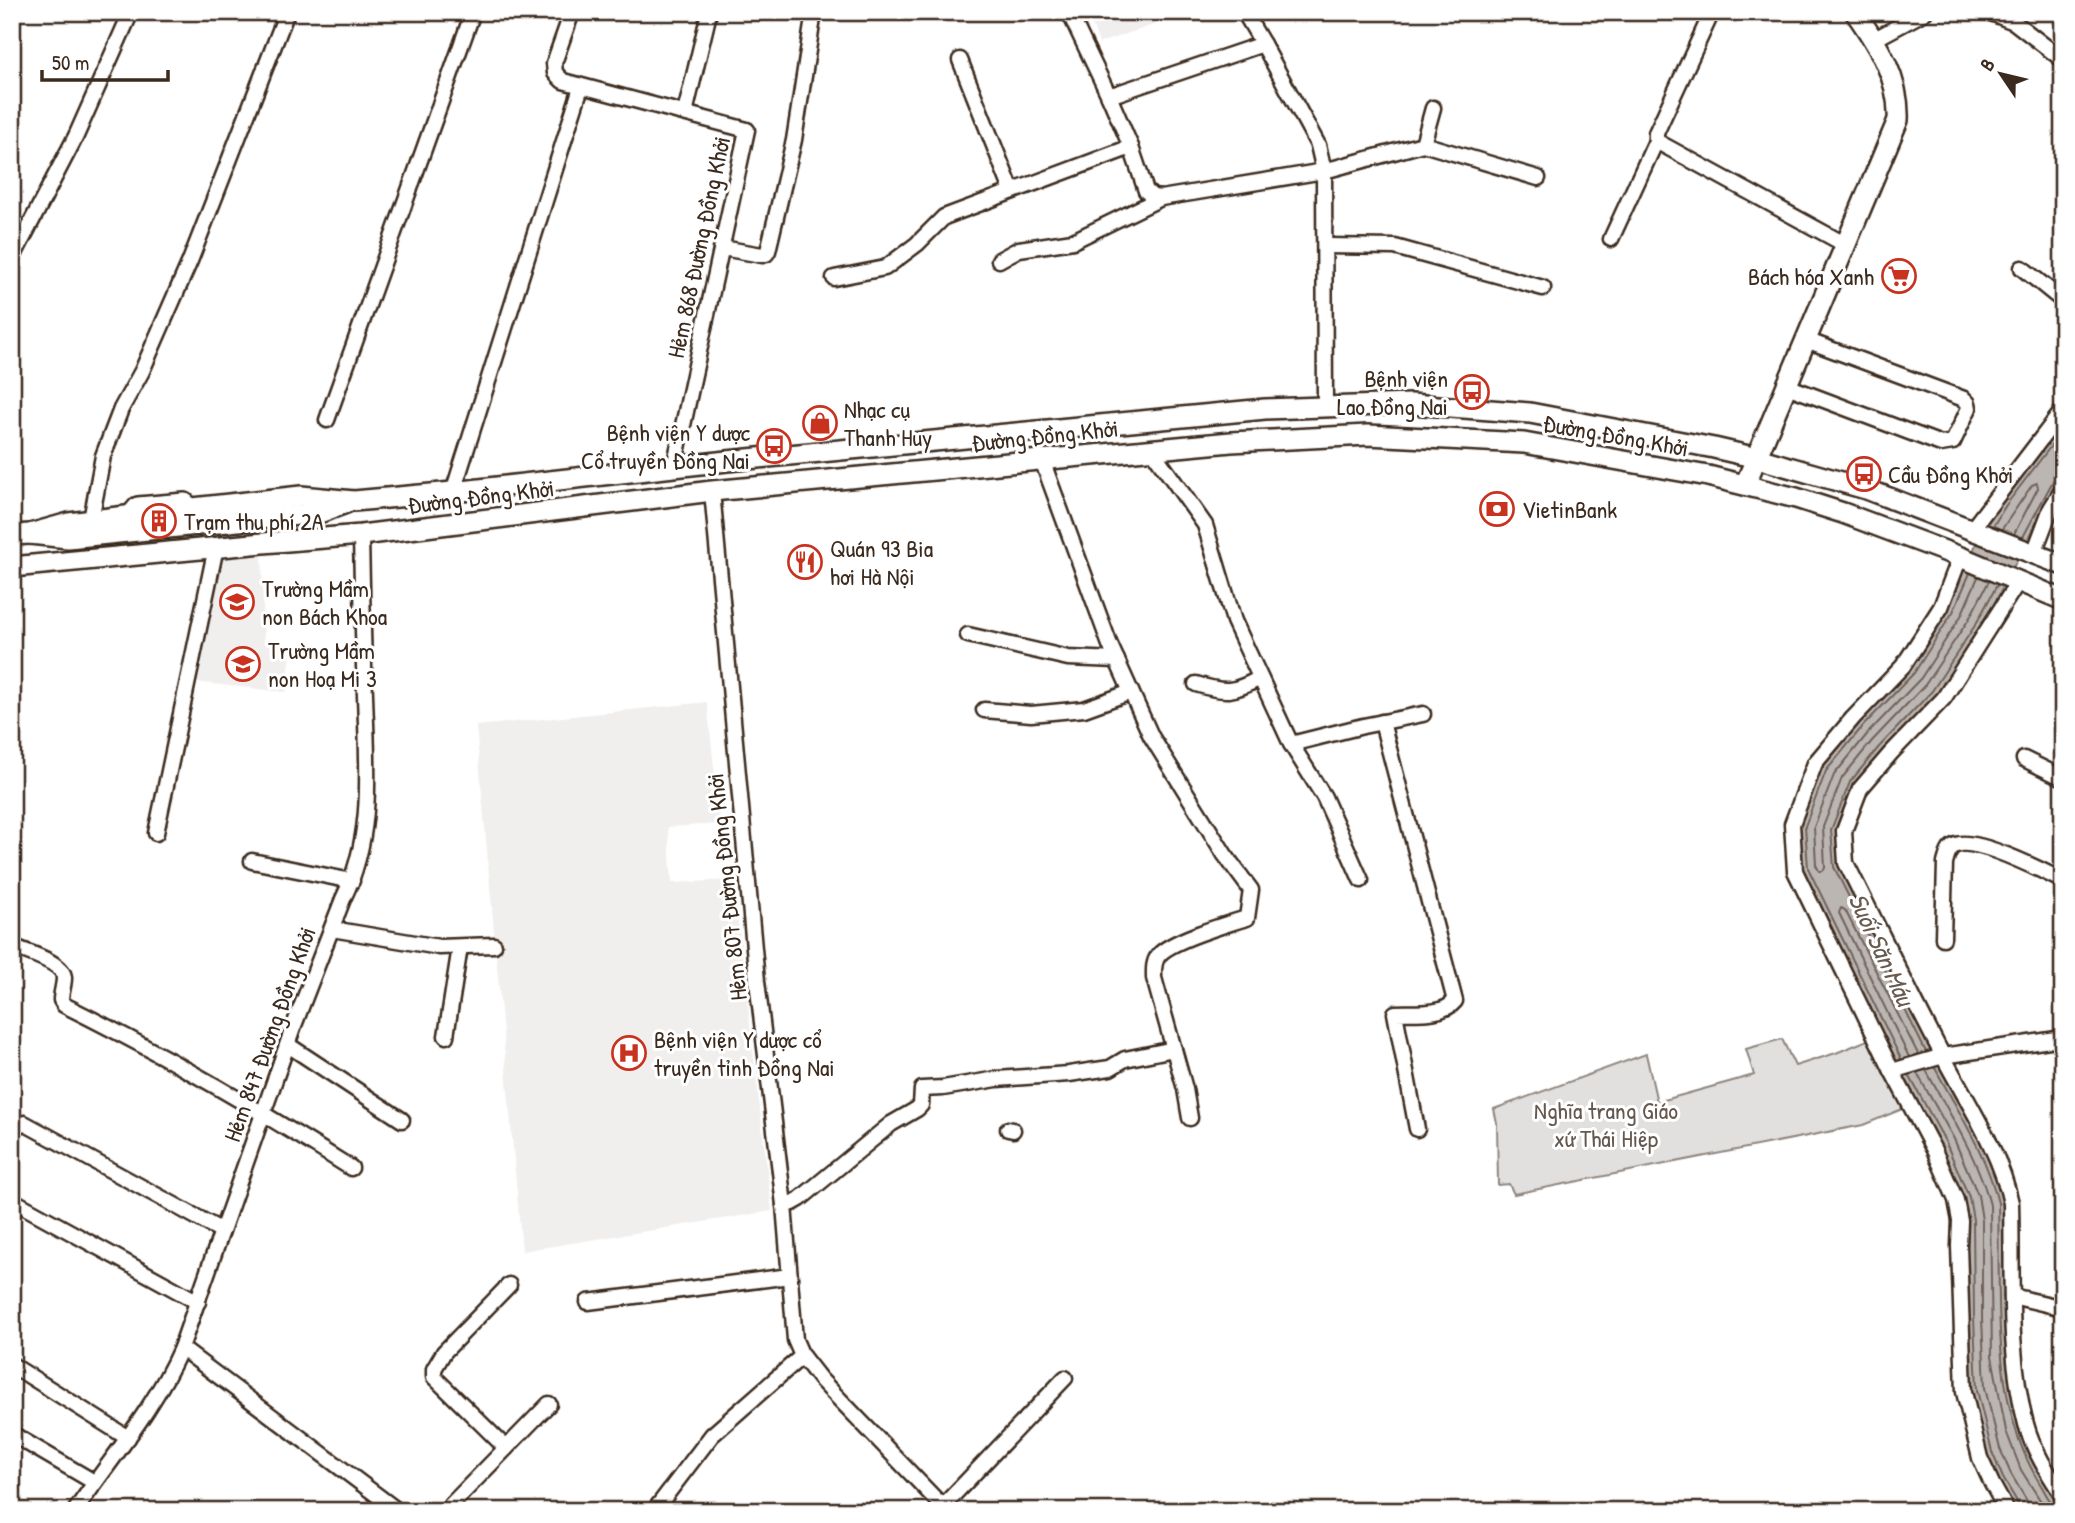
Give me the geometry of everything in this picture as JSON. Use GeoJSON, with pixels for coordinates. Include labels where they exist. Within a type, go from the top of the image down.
{"type":"FeatureCollection","features":[{"type":"Feature","properties":{"kind":"main road"},"geometry":{"type":"LineString","coordinates":[[1745,485],[1898,120],[1899,103],[1884,58],[1855,12]]}},
{"type":"Feature","properties":{"kind":"main road","name":"Đường Đồng Khởi"},"geometry":{"type":"LineString","coordinates":[[21,535],[69,523],[137,515],[138,506],[185,503],[183,509],[301,496],[354,501],[1251,410],[1411,404],[1530,413],[1714,447],[1845,481],[2063,565]]}},
{"type":"Feature","properties":{"kind":"main road","name":"Đường Đồng Khởi"},"geometry":{"type":"LineString","coordinates":[[12,567],[361,536],[712,491],[1152,449],[1355,436],[1524,443],[1745,485],[1831,509],[1961,557],[2063,600]]}},
{"type":"Feature","properties":{"kind":"main road"},"geometry":{"type":"LineString","coordinates":[[711,463],[712,491]]}},
{"type":"Feature","properties":{"kind":"main road","name":"Đường Đồng Khởi"},"geometry":{"type":"LineString","coordinates":[[21,535],[68,538],[319,513],[354,501]]}},
{"type":"Feature","properties":{"kind":"street"},"geometry":{"type":"LineString","coordinates":[[12,259],[76,136],[131,12]]}},
{"type":"Feature","properties":{"kind":"street"},"geometry":{"type":"LineString","coordinates":[[91,520],[103,456],[121,409],[142,371],[190,261],[287,12]]}},
{"type":"Feature","properties":{"kind":"street"},"geometry":{"type":"LineString","coordinates":[[327,420],[473,12]]}},
{"type":"Feature","properties":{"kind":"street","name":"Hẻm 868 Đường Đồng Khởi"},"geometry":{"type":"LineString","coordinates":[[572,12],[554,63],[555,73],[563,81],[747,130],[674,467]]}},
{"type":"Feature","properties":{"kind":"street"},"geometry":{"type":"LineString","coordinates":[[722,248],[762,255],[768,251],[794,140],[814,12]]}},
{"type":"Feature","properties":{"kind":"street"},"geometry":{"type":"LineString","coordinates":[[1069,12],[1131,147],[1146,191],[1153,197],[1161,198],[1324,171],[1423,144],[1538,178]]}},
{"type":"Feature","properties":{"kind":"street"},"geometry":{"type":"LineString","coordinates":[[1244,12],[1318,145],[1324,171],[1325,407]]}},
{"type":"Feature","properties":{"kind":"street"},"geometry":{"type":"LineString","coordinates":[[1611,239],[1712,12]]}},
{"type":"Feature","properties":{"kind":"street"},"geometry":{"type":"LineString","coordinates":[[1874,40],[1924,12]]}},
{"type":"Feature","properties":{"kind":"street"},"geometry":{"type":"LineString","coordinates":[[1988,12],[2014,22],[2063,60]]}},
{"type":"Feature","properties":{"kind":"street"},"geometry":{"type":"LineString","coordinates":[[685,113],[709,13]]}},
{"type":"Feature","properties":{"kind":"street"},"geometry":{"type":"LineString","coordinates":[[1109,96],[1264,44]]}},
{"type":"Feature","properties":{"kind":"street"},"geometry":{"type":"LineString","coordinates":[[960,60],[1012,191]]}},
{"type":"Feature","properties":{"kind":"street"},"geometry":{"type":"LineString","coordinates":[[453,492],[581,87]]}},
{"type":"Feature","properties":{"kind":"street"},"geometry":{"type":"LineString","coordinates":[[1423,144],[1433,108]]}},
{"type":"Feature","properties":{"kind":"street"},"geometry":{"type":"LineString","coordinates":[[1656,141],[1846,245]]}},
{"type":"Feature","properties":{"kind":"street"},"geometry":{"type":"LineString","coordinates":[[834,278],[885,268],[917,244],[944,217],[1131,147]]}},
{"type":"Feature","properties":{"kind":"street"},"geometry":{"type":"LineString","coordinates":[[999,260],[1019,249],[1073,241],[1161,198]]}},
{"type":"Feature","properties":{"kind":"street"},"geometry":{"type":"LineString","coordinates":[[1326,246],[1395,247],[1543,288]]}},
{"type":"Feature","properties":{"kind":"street"},"geometry":{"type":"LineString","coordinates":[[2022,268],[2063,301]]}},
{"type":"Feature","properties":{"kind":"street"},"geometry":{"type":"LineString","coordinates":[[1787,386],[1941,444],[1953,442],[1969,408],[1964,399],[1806,341]]}},
{"type":"Feature","properties":{"kind":"street"},"geometry":{"type":"LineString","coordinates":[[1974,529],[2063,410]]}},
{"type":"Feature","properties":{"kind":"street"},"geometry":{"type":"LineString","coordinates":[[1152,449],[1205,525],[1234,621],[1290,744],[1324,797],[1361,880]]}},
{"type":"Feature","properties":{"kind":"street"},"geometry":{"type":"LineString","coordinates":[[1042,460],[1117,660],[1151,736],[1225,855],[1251,890],[1247,918],[1169,948],[1158,956],[1154,967],[1154,978],[1185,1089],[1190,1118]]}},
{"type":"Feature","properties":{"kind":"street"},"geometry":{"type":"LineString","coordinates":[[2032,552],[2051,508],[2063,489]]}},
{"type":"Feature","properties":{"kind":"street","name":"Hẻm 807 Đường Đồng Khởi"},"geometry":{"type":"LineString","coordinates":[[712,491],[757,981],[784,1205],[795,1340],[802,1356]]}},
{"type":"Feature","properties":{"kind":"street","name":"Hẻm 847 Đường Đồng Khởi"},"geometry":{"type":"LineString","coordinates":[[75,1511],[138,1425],[174,1364],[288,1045],[352,881],[365,836],[368,772],[361,536]]}},
{"type":"Feature","properties":{"kind":"street"},"geometry":{"type":"LineString","coordinates":[[156,833],[216,547]]}},
{"type":"Feature","properties":{"kind":"street"},"geometry":{"type":"LineString","coordinates":[[1961,557],[1941,607],[1903,666],[1815,762],[1792,824],[1795,871],[1892,1071],[1934,1150],[1956,1200],[1960,1221],[1964,1392],[1980,1458],[2007,1511]]}},
{"type":"Feature","properties":{"kind":"street"},"geometry":{"type":"LineString","coordinates":[[2017,581],[1944,698],[1860,789],[1844,831],[1846,863],[2007,1182],[2011,1203],[2015,1356],[2026,1424],[2042,1464],[2063,1496]]}},
{"type":"Feature","properties":{"kind":"street"},"geometry":{"type":"LineString","coordinates":[[968,635],[1068,658],[1117,660]]}},
{"type":"Feature","properties":{"kind":"street"},"geometry":{"type":"LineString","coordinates":[[1196,684],[1226,691],[1240,689],[1260,678]]}},
{"type":"Feature","properties":{"kind":"street"},"geometry":{"type":"LineString","coordinates":[[984,710],[1031,714],[1084,709],[1131,692]]}},
{"type":"Feature","properties":{"kind":"street"},"geometry":{"type":"LineString","coordinates":[[1290,744],[1423,714]]}},
{"type":"Feature","properties":{"kind":"street"},"geometry":{"type":"LineString","coordinates":[[1382,722],[1455,1001],[1447,1008],[1433,1011],[1395,1013],[1417,1129]]}},
{"type":"Feature","properties":{"kind":"street"},"geometry":{"type":"LineString","coordinates":[[2024,759],[2063,778]]}},
{"type":"Feature","properties":{"kind":"street"},"geometry":{"type":"LineString","coordinates":[[1943,938],[1945,863],[1948,852],[1954,846],[1975,846],[2022,860],[2063,881]]}},
{"type":"Feature","properties":{"kind":"street"},"geometry":{"type":"LineString","coordinates":[[252,861],[352,881]]}},
{"type":"Feature","properties":{"kind":"street"},"geometry":{"type":"LineString","coordinates":[[332,929],[427,946],[494,945]]}},
{"type":"Feature","properties":{"kind":"street"},"geometry":{"type":"LineString","coordinates":[[12,946],[52,962],[61,969],[64,979],[61,1000],[64,1005],[134,1040],[264,1113],[351,1168]]}},
{"type":"Feature","properties":{"kind":"street"},"geometry":{"type":"LineString","coordinates":[[446,1036],[460,947]]}},
{"type":"Feature","properties":{"kind":"street"},"geometry":{"type":"LineString","coordinates":[[1892,1071],[1943,1056],[2063,1038]]}},
{"type":"Feature","properties":{"kind":"street"},"geometry":{"type":"LineString","coordinates":[[288,1045],[402,1120]]}},
{"type":"Feature","properties":{"kind":"street"},"geometry":{"type":"LineString","coordinates":[[784,1205],[800,1199],[891,1124],[917,1109],[921,1105],[922,1089],[1110,1068],[1125,1059],[1174,1049]]}},
{"type":"Feature","properties":{"kind":"street"},"geometry":{"type":"LineString","coordinates":[[24,1123],[222,1231]]}},
{"type":"Feature","properties":{"kind":"street"},"geometry":{"type":"LineString","coordinates":[[12,1200],[198,1303]]}},
{"type":"Feature","properties":{"kind":"street"},"geometry":{"type":"LineString","coordinates":[[588,1302],[790,1276]]}},
{"type":"Feature","properties":{"kind":"street"},"geometry":{"type":"LineString","coordinates":[[506,1448],[434,1377],[434,1369],[444,1352],[509,1285]]}},
{"type":"Feature","properties":{"kind":"street"},"geometry":{"type":"LineString","coordinates":[[2012,1296],[2063,1308]]}},
{"type":"Feature","properties":{"kind":"street"},"geometry":{"type":"LineString","coordinates":[[181,1348],[398,1511]]}},
{"type":"Feature","properties":{"kind":"street"},"geometry":{"type":"LineString","coordinates":[[654,1511],[712,1435],[802,1356],[820,1379],[945,1508],[1065,1378]]}},
{"type":"Feature","properties":{"kind":"street"},"geometry":{"type":"LineString","coordinates":[[12,1365],[128,1438]]}},
{"type":"Feature","properties":{"kind":"street"},"geometry":{"type":"LineString","coordinates":[[445,1511],[549,1404]]}},
{"type":"Feature","properties":{"kind":"street"},"geometry":{"type":"LineString","coordinates":[[12,1434],[94,1482]]}},
{"type":"Feature","properties":{"kind":"shaded area"},"geometry":{"type":"Polygon","coordinates":[[[1087,12],[1193,12],[1099,43],[1087,12]]]}},
{"type":"Feature","properties":{"kind":"shaded area"},"geometry":{"type":"Polygon","coordinates":[[[262,552],[264,643],[292,646],[286,692],[194,682],[221,557],[262,552]]]}},
{"type":"Feature","properties":{"kind":"shaded area","name":"Bệnh viện Y dược cổ truyền tỉnh Đồng Nai"},"geometry":{"type":"Polygon","coordinates":[[[707,702],[720,824],[668,827],[672,883],[733,880],[772,1211],[522,1251],[476,726],[707,702]]]}},
{"type":"Feature","properties":{"kind":"green space","name":"Nghĩa trang Giáo xứ Thái Hiệp"},"geometry":{"type":"Polygon","coordinates":[[[1782,1039],[1795,1066],[1870,1039],[1905,1108],[1863,1125],[1514,1194],[1509,1184],[1498,1185],[1497,1123],[1494,1109],[1646,1054],[1657,1102],[1754,1075],[1746,1049],[1782,1039]]]}},
{"type":"Feature","properties":{"kind":"water","name":"Suối Săn Máu"},"geometry":{"type":"Polygon","coordinates":[[[2063,419],[2063,478],[1982,627],[1938,695],[1838,831],[2001,1183],[2005,1203],[2007,1306],[2035,1463],[2063,1507],[2063,1511],[2014,1511],[1985,1454],[1970,1391],[1962,1199],[1940,1146],[1901,1075],[1801,869],[1798,825],[1820,767],[1947,608],[1983,529],[2000,501],[2063,419]]]}},
{"type":"Feature","properties":{"kind":"place","name":"Bách hóa Xanh"},"geometry":{"type":"Point","coordinates":[1899,276]}},
{"type":"Feature","properties":{"kind":"place","name":"Bệnh viện Lao Đồng Nai"},"geometry":{"type":"Point","coordinates":[1472,392]}},
{"type":"Feature","properties":{"kind":"place","name":"Nhạc cụ Thanh Huy"},"geometry":{"type":"Point","coordinates":[820,423]}},
{"type":"Feature","properties":{"kind":"place","name":"Bệnh viện Y dược Cổ truyền Đồng Nai"},"geometry":{"type":"Point","coordinates":[774,446]}},
{"type":"Feature","properties":{"kind":"place","name":"Cầu Đồng Khởi"},"geometry":{"type":"Point","coordinates":[1864,474]}},
{"type":"Feature","properties":{"kind":"place","name":"VietinBank"},"geometry":{"type":"Point","coordinates":[1497,509]}},
{"type":"Feature","properties":{"kind":"place","name":"Trạm thu phí 2A"},"geometry":{"type":"Point","coordinates":[159,521]}},
{"type":"Feature","properties":{"kind":"place","name":"Quán 93 Bia hơi Hà Nội"},"geometry":{"type":"Point","coordinates":[805,562]}},
{"type":"Feature","properties":{"kind":"place","name":"Trường Mầm non Bách Khoa"},"geometry":{"type":"Point","coordinates":[237,602]}},
{"type":"Feature","properties":{"kind":"place","name":"Trường Mầm non Hoạ Mi 3"},"geometry":{"type":"Point","coordinates":[243,664]}},
{"type":"Feature","properties":{"kind":"place","name":"Bệnh viện Y dược cổ truyền tỉnh Đồng Nai"},"geometry":{"type":"Point","coordinates":[629,1053]}}]}
